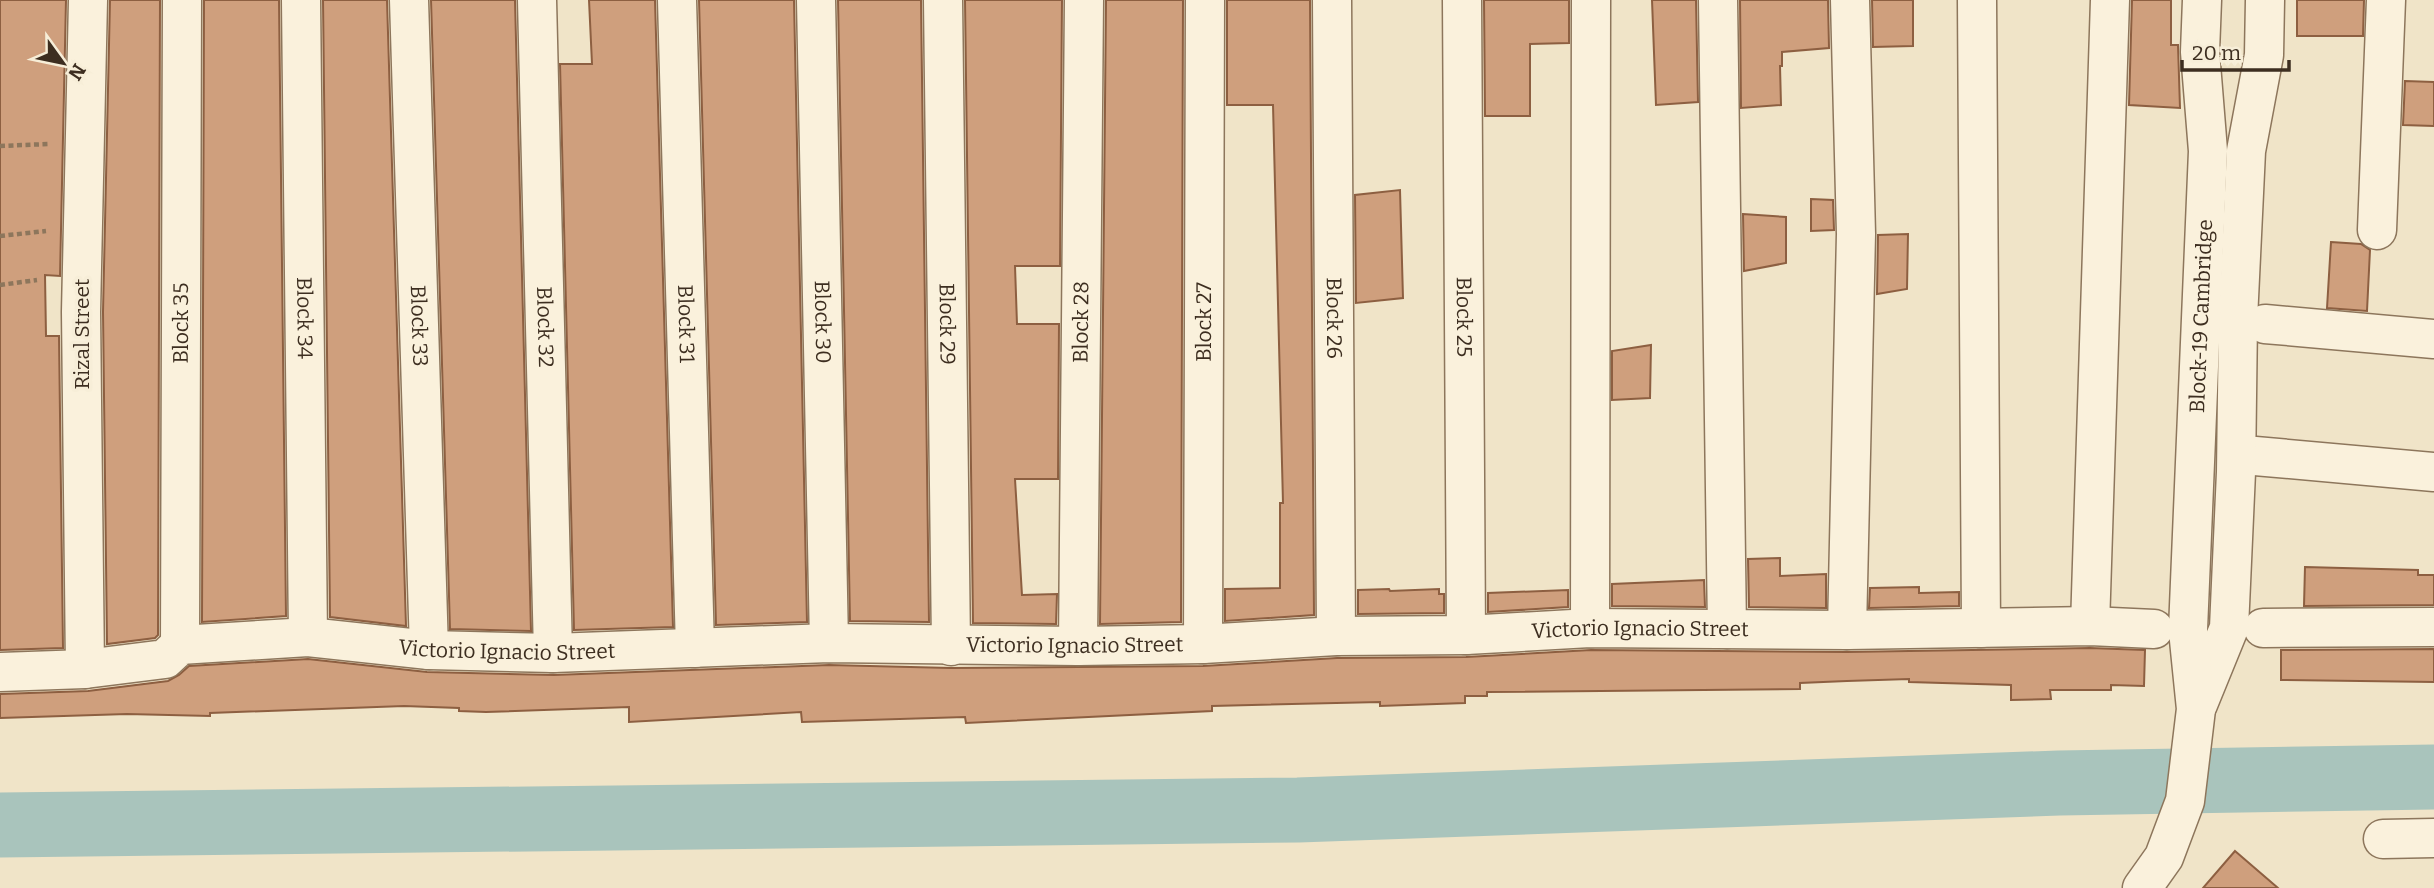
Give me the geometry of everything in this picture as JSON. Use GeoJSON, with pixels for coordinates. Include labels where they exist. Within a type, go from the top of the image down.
{"type":"FeatureCollection","features":[{"type":"Feature","properties":{"kind":"street","name":"Rizal Street"},"geometry":{"type":"LineString","coordinates":[[85,668],[81,312],[88,0]]}},
{"type":"Feature","properties":{"kind":"street","name":"Block 35"},"geometry":{"type":"LineString","coordinates":[[180,645],[182,0]]}},
{"type":"Feature","properties":{"kind":"street","name":"Block 34"},"geometry":{"type":"LineString","coordinates":[[301,0],[308,637]]}},
{"type":"Feature","properties":{"kind":"street","name":"Block 33"},"geometry":{"type":"LineString","coordinates":[[409,0],[429,650]]}},
{"type":"Feature","properties":{"kind":"street","name":"Block 32"},"geometry":{"type":"LineString","coordinates":[[537,0],[553,653]]}},
{"type":"Feature","properties":{"kind":"street","name":"Block 31"},"geometry":{"type":"LineString","coordinates":[[677,0],[695,648]]}},
{"type":"Feature","properties":{"kind":"street","name":"Block 30"},"geometry":{"type":"LineString","coordinates":[[816,0],[829,643]]}},
{"type":"Feature","properties":{"kind":"street","name":"Block 29"},"geometry":{"type":"LineString","coordinates":[[943,0],[951,646]]}},
{"type":"Feature","properties":{"kind":"street","name":"Block 28"},"geometry":{"type":"LineString","coordinates":[[1078,646],[1084,0]]}},
{"type":"Feature","properties":{"kind":"street","name":"Block 27"},"geometry":{"type":"LineString","coordinates":[[1203,644],[1205,0]]}},
{"type":"Feature","properties":{"kind":"street","name":"Block 26"},"geometry":{"type":"LineString","coordinates":[[1332,0],[1336,636]]}},
{"type":"Feature","properties":{"kind":"street","name":"Block 25"},"geometry":{"type":"LineString","coordinates":[[1462,0],[1466,635]]}},
{"type":"Feature","properties":{"kind":"street"},"geometry":{"type":"LineString","coordinates":[[1590,628],[1591,0]]}},
{"type":"Feature","properties":{"kind":"street"},"geometry":{"type":"LineString","coordinates":[[1718,0],[1727,629]]}},
{"type":"Feature","properties":{"kind":"street"},"geometry":{"type":"LineString","coordinates":[[1847,630],[1856,234],[1850,0]]}},
{"type":"Feature","properties":{"kind":"street"},"geometry":{"type":"LineString","coordinates":[[1977,0],[1981,628]]}},
{"type":"Feature","properties":{"kind":"street"},"geometry":{"type":"LineString","coordinates":[[2090,626],[2110,0]]}},
{"type":"Feature","properties":{"kind":"street","name":"Block-19 Cambridge"},"geometry":{"type":"LineString","coordinates":[[2196,709],[2171,630],[2208,151],[2200,52],[2202,0]]}},
{"type":"Feature","properties":{"kind":"street","name":"Block-19 Cambridge"},"geometry":{"type":"LineString","coordinates":[[2196,709],[2246,628],[2236,472],[2238,319],[2246,151],[2264,55],[2266,0]]}},
{"type":"Feature","properties":{"kind":"street"},"geometry":{"type":"LineString","coordinates":[[2377,230],[2386,0]]}},
{"type":"Feature","properties":{"kind":"street"},"geometry":{"type":"LineString","coordinates":[[2265,324],[2434,339]]}},
{"type":"Feature","properties":{"kind":"street"},"geometry":{"type":"LineString","coordinates":[[2255,456],[2434,472]]}},
{"type":"Feature","properties":{"kind":"street","name":"Victorio Ignacio Street"},"geometry":{"type":"LineString","coordinates":[[0,672],[85,668],[165,659],[180,645],[308,637],[429,650],[553,653],[829,643],[951,646],[1203,644],[1336,636],[1466,635],[1590,628],[1847,630],[2090,626],[2171,630]]}},
{"type":"Feature","properties":{"kind":"street"},"geometry":{"type":"LineString","coordinates":[[2246,628],[2434,627]]}},
{"type":"Feature","properties":{"kind":"street"},"geometry":{"type":"LineString","coordinates":[[2142,888],[2164,858],[2186,801],[2196,709]]}},
{"type":"Feature","properties":{"kind":"street"},"geometry":{"type":"LineString","coordinates":[[2383,839],[2434,838]]}},
{"type":"Feature","properties":{"kind":"path"},"geometry":{"type":"LineString","coordinates":[[0,146],[85,144]]}},
{"type":"Feature","properties":{"kind":"path"},"geometry":{"type":"LineString","coordinates":[[0,236],[46,231]]}},
{"type":"Feature","properties":{"kind":"path"},"geometry":{"type":"LineString","coordinates":[[0,285],[37,280]]}},
{"type":"Feature","properties":{"kind":"building"},"geometry":{"type":"Polygon","coordinates":[[[0,0],[66,0],[60,276],[45,275],[46,336],[59,336],[63,648],[0,650],[0,0]]]}},
{"type":"Feature","properties":{"kind":"building"},"geometry":{"type":"Polygon","coordinates":[[[110,0],[160,0],[158,635],[155,638],[107,644],[103,312],[110,0]]]}},
{"type":"Feature","properties":{"kind":"building"},"geometry":{"type":"Polygon","coordinates":[[[204,0],[279,0],[286,616],[202,622],[204,0]]]}},
{"type":"Feature","properties":{"kind":"building"},"geometry":{"type":"Polygon","coordinates":[[[323,0],[387,0],[406,626],[330,617],[323,0]]]}},
{"type":"Feature","properties":{"kind":"building"},"geometry":{"type":"Polygon","coordinates":[[[431,0],[515,0],[531,631],[450,629],[431,0]]]}},
{"type":"Feature","properties":{"kind":"building"},"geometry":{"type":"Polygon","coordinates":[[[589,0],[655,0],[673,627],[574,630],[560,64],[592,64],[589,0]]]}},
{"type":"Feature","properties":{"kind":"building"},"geometry":{"type":"Polygon","coordinates":[[[699,0],[794,0],[807,622],[716,625],[699,0]]]}},
{"type":"Feature","properties":{"kind":"building"},"geometry":{"type":"Polygon","coordinates":[[[838,0],[921,0],[929,622],[850,621],[838,0]]]}},
{"type":"Feature","properties":{"kind":"building"},"geometry":{"type":"Polygon","coordinates":[[[965,0],[1062,0],[1060,266],[1015,266],[1017,324],[1059,324],[1058,479],[1015,479],[1022,595],[1057,594],[1056,624],[973,623],[965,0]]]}},
{"type":"Feature","properties":{"kind":"building"},"geometry":{"type":"Polygon","coordinates":[[[1106,0],[1183,0],[1181,622],[1100,624],[1106,0]]]}},
{"type":"Feature","properties":{"kind":"building"},"geometry":{"type":"Polygon","coordinates":[[[1227,0],[1310,0],[1314,615],[1225,621],[1225,589],[1280,588],[1280,503],[1283,503],[1273,105],[1227,105],[1227,0]]]}},
{"type":"Feature","properties":{"kind":"building"},"geometry":{"type":"Polygon","coordinates":[[[1484,0],[1569,0],[1569,43],[1530,44],[1530,116],[1485,116],[1484,0]]]}},
{"type":"Feature","properties":{"kind":"building"},"geometry":{"type":"Polygon","coordinates":[[[1652,0],[1696,0],[1698,102],[1656,105],[1652,0]]]}},
{"type":"Feature","properties":{"kind":"building"},"geometry":{"type":"Polygon","coordinates":[[[1740,0],[1828,0],[1829,48],[1782,52],[1781,105],[1741,108],[1740,0]]]}},
{"type":"Feature","properties":{"kind":"building"},"geometry":{"type":"Polygon","coordinates":[[[1872,0],[1913,0],[1913,46],[1873,47],[1872,0]]]}},
{"type":"Feature","properties":{"kind":"building"},"geometry":{"type":"Polygon","coordinates":[[[2132,0],[2171,0],[2171,45],[2178,45],[2180,108],[2129,105],[2132,0]]]}},
{"type":"Feature","properties":{"kind":"building"},"geometry":{"type":"Polygon","coordinates":[[[2297,0],[2364,0],[2363,36],[2297,36],[2297,0]]]}},
{"type":"Feature","properties":{"kind":"building"},"geometry":{"type":"Polygon","coordinates":[[[2405,81],[2434,82],[2434,126],[2403,125],[2405,81]]]}},
{"type":"Feature","properties":{"kind":"building"},"geometry":{"type":"Polygon","coordinates":[[[1400,190],[1403,298],[1356,303],[1355,195],[1400,190]]]}},
{"type":"Feature","properties":{"kind":"building"},"geometry":{"type":"Polygon","coordinates":[[[1811,199],[1833,200],[1834,230],[1811,231],[1811,199]]]}},
{"type":"Feature","properties":{"kind":"building"},"geometry":{"type":"Polygon","coordinates":[[[1743,214],[1786,217],[1786,263],[1744,271],[1743,214]]]}},
{"type":"Feature","properties":{"kind":"building"},"geometry":{"type":"Polygon","coordinates":[[[1908,234],[1907,289],[1877,294],[1878,235],[1908,234]]]}},
{"type":"Feature","properties":{"kind":"building"},"geometry":{"type":"Polygon","coordinates":[[[2331,242],[2361,244],[2370,250],[2367,311],[2327,308],[2331,242]]]}},
{"type":"Feature","properties":{"kind":"building"},"geometry":{"type":"Polygon","coordinates":[[[1651,345],[1650,398],[1612,400],[1612,351],[1651,345]]]}},
{"type":"Feature","properties":{"kind":"building"},"geometry":{"type":"Polygon","coordinates":[[[1780,558],[1780,576],[1826,574],[1826,608],[1749,607],[1748,559],[1780,558]]]}},
{"type":"Feature","properties":{"kind":"building"},"geometry":{"type":"Polygon","coordinates":[[[2305,567],[2418,570],[2418,575],[2434,575],[2434,605],[2304,606],[2305,567]]]}},
{"type":"Feature","properties":{"kind":"building"},"geometry":{"type":"Polygon","coordinates":[[[1704,580],[1705,607],[1612,606],[1612,584],[1704,580]]]}},
{"type":"Feature","properties":{"kind":"building"},"geometry":{"type":"Polygon","coordinates":[[[1919,587],[1919,593],[1959,592],[1959,606],[1869,608],[1870,588],[1919,587]]]}},
{"type":"Feature","properties":{"kind":"building"},"geometry":{"type":"Polygon","coordinates":[[[1439,589],[1439,594],[1444,594],[1444,613],[1358,614],[1358,590],[1439,589]]]}},
{"type":"Feature","properties":{"kind":"building"},"geometry":{"type":"Polygon","coordinates":[[[1568,590],[1568,607],[1488,612],[1488,593],[1568,590]]]}},
{"type":"Feature","properties":{"kind":"building"},"geometry":{"type":"Polygon","coordinates":[[[2090,648],[2145,650],[2144,686],[2111,685],[2111,690],[2050,690],[2051,699],[2011,700],[2011,685],[1909,682],[1909,679],[1800,683],[1800,689],[1487,692],[1487,696],[1465,696],[1465,703],[1212,706],[1212,711],[966,723],[965,717],[802,722],[801,712],[629,722],[629,707],[486,712],[404,706],[210,713],[210,716],[127,714],[0,718],[0,694],[88,691],[168,681],[189,666],[308,659],[427,672],[554,675],[829,665],[951,668],[1203,666],[1337,658],[1466,657],[1591,650],[1847,652],[2090,648]]]}},
{"type":"Feature","properties":{"kind":"building"},"geometry":{"type":"Polygon","coordinates":[[[2434,649],[2434,682],[2281,680],[2281,650],[2434,649]]]}},
{"type":"Feature","properties":{"kind":"building"},"geometry":{"type":"Polygon","coordinates":[[[2235,851],[2278,888],[2203,888],[2235,851]]]}},
{"type":"Feature","properties":{"kind":"waterway"},"geometry":{"type":"LineString","coordinates":[[0,825],[1298,810],[2059,783],[2434,777]]}}]}
